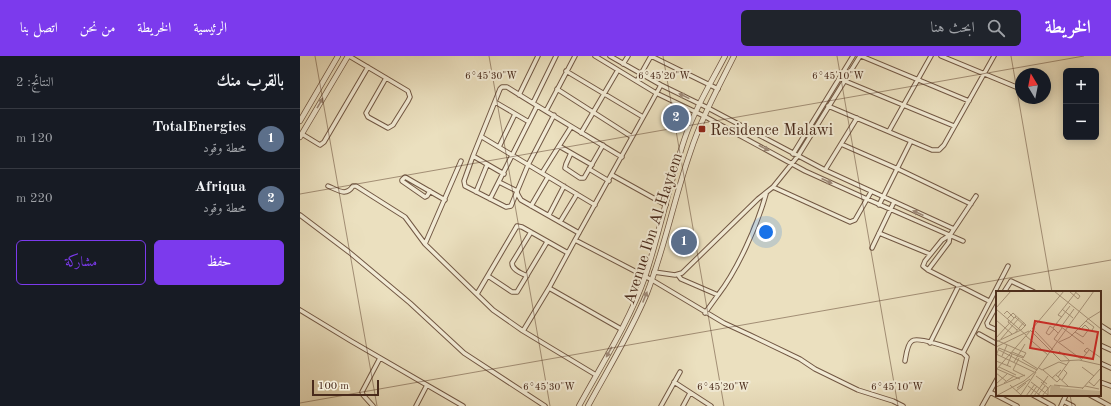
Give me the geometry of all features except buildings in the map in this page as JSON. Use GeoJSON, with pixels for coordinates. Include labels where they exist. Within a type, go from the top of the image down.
{"type":"FeatureCollection","features":[{"type":"Feature","properties":{"kind":"street"},"geometry":{"type":"LineString","coordinates":[[300,121],[338,56]]}},
{"type":"Feature","properties":{"kind":"street"},"geometry":{"type":"LineString","coordinates":[[368,67],[324,142],[320,145],[301,135],[348,56],[368,67],[408,91],[410,97],[393,125],[388,128],[368,116],[366,113],[386,78]]}},
{"type":"Feature","properties":{"kind":"street"},"geometry":{"type":"LineString","coordinates":[[519,95],[538,56]]}},
{"type":"Feature","properties":{"kind":"street"},"geometry":{"type":"LineString","coordinates":[[532,103],[556,56]]}},
{"type":"Feature","properties":{"kind":"street"},"geometry":{"type":"LineString","coordinates":[[546,111],[575,56]]}},
{"type":"Feature","properties":{"kind":"street"},"geometry":{"type":"LineString","coordinates":[[595,56],[656,93],[704,116],[805,170],[879,205],[963,241]]}},
{"type":"Feature","properties":{"kind":"street"},"geometry":{"type":"LineString","coordinates":[[610,56],[661,85],[708,108],[792,154],[870,192],[954,229]]}},
{"type":"Feature","properties":{"kind":"street"},"geometry":{"type":"LineString","coordinates":[[623,64],[628,56]]}},
{"type":"Feature","properties":{"kind":"street"},"geometry":{"type":"LineString","coordinates":[[637,81],[651,56],[718,89]]}},
{"type":"Feature","properties":{"kind":"street","name":"Avenue Ibn Al Haytem"},"geometry":{"type":"LineString","coordinates":[[579,406],[621,330],[645,276],[684,142],[696,112],[725,56]]}},
{"type":"Feature","properties":{"kind":"street","name":"Avenue Ibn Al Haytem"},"geometry":{"type":"LineString","coordinates":[[588,406],[633,323],[652,280],[690,152],[704,116],[734,56]]}},
{"type":"Feature","properties":{"kind":"street"},"geometry":{"type":"LineString","coordinates":[[792,154],[853,56]]}},
{"type":"Feature","properties":{"kind":"street"},"geometry":{"type":"LineString","coordinates":[[654,272],[678,275],[684,272],[758,199],[773,187],[798,156],[860,56],[969,101]]}},
{"type":"Feature","properties":{"kind":"street"},"geometry":{"type":"LineString","coordinates":[[889,131],[931,56]]}},
{"type":"Feature","properties":{"kind":"street"},"geometry":{"type":"LineString","coordinates":[[941,56],[1015,87]]}},
{"type":"Feature","properties":{"kind":"street"},"geometry":{"type":"LineString","coordinates":[[828,106],[932,150],[938,150],[944,145],[994,56]]}},
{"type":"Feature","properties":{"kind":"street"},"geometry":{"type":"LineString","coordinates":[[581,133],[618,70]]}},
{"type":"Feature","properties":{"kind":"street"},"geometry":{"type":"LineString","coordinates":[[566,71],[643,117]]}},
{"type":"Feature","properties":{"kind":"street"},"geometry":{"type":"LineString","coordinates":[[845,81],[954,126]]}},
{"type":"Feature","properties":{"kind":"street"},"geometry":{"type":"LineString","coordinates":[[523,331],[549,288],[661,85]]}},
{"type":"Feature","properties":{"kind":"street"},"geometry":{"type":"LineString","coordinates":[[554,115],[528,165],[511,206],[506,207],[465,186],[464,184],[472,156],[482,137],[502,87],[507,87],[554,115],[571,127],[622,157]]}},
{"type":"Feature","properties":{"kind":"street"},"geometry":{"type":"LineString","coordinates":[[558,89],[632,137]]}},
{"type":"Feature","properties":{"kind":"street"},"geometry":{"type":"LineString","coordinates":[[495,102],[529,122]]}},
{"type":"Feature","properties":{"kind":"street"},"geometry":{"type":"LineString","coordinates":[[490,199],[500,182],[537,106]]}},
{"type":"Feature","properties":{"kind":"street"},"geometry":{"type":"LineString","coordinates":[[498,147],[515,114]]}},
{"type":"Feature","properties":{"kind":"street"},"geometry":{"type":"LineString","coordinates":[[825,170],[856,118]]}},
{"type":"Feature","properties":{"kind":"street"},"geometry":{"type":"LineString","coordinates":[[542,173],[571,127]]}},
{"type":"Feature","properties":{"kind":"street"},"geometry":{"type":"LineString","coordinates":[[482,137],[595,205]]}},
{"type":"Feature","properties":{"kind":"street"},"geometry":{"type":"LineString","coordinates":[[879,205],[911,141]]}},
{"type":"Feature","properties":{"kind":"street"},"geometry":{"type":"LineString","coordinates":[[841,144],[971,204]]}},
{"type":"Feature","properties":{"kind":"street"},"geometry":{"type":"LineString","coordinates":[[571,153],[566,164],[567,170],[584,178],[602,145]]}},
{"type":"Feature","properties":{"kind":"street"},"geometry":{"type":"LineString","coordinates":[[559,146],[592,165]]}},
{"type":"Feature","properties":{"kind":"street"},"geometry":{"type":"LineString","coordinates":[[472,156],[504,174]]}},
{"type":"Feature","properties":{"kind":"street"},"geometry":{"type":"LineString","coordinates":[[425,244],[461,161]]}},
{"type":"Feature","properties":{"kind":"street"},"geometry":{"type":"LineString","coordinates":[[476,192],[488,164]]}},
{"type":"Feature","properties":{"kind":"street"},"geometry":{"type":"LineString","coordinates":[[589,169],[609,181]]}},
{"type":"Feature","properties":{"kind":"street"},"geometry":{"type":"LineString","coordinates":[[612,175],[666,205]]}},
{"type":"Feature","properties":{"kind":"street"},"geometry":{"type":"LineString","coordinates":[[430,191],[425,197],[402,180],[405,177],[430,191],[445,200]]}},
{"type":"Feature","properties":{"kind":"street"},"geometry":{"type":"LineString","coordinates":[[531,206],[548,177]]}},
{"type":"Feature","properties":{"kind":"street"},"geometry":{"type":"LineString","coordinates":[[500,182],[517,191],[519,197],[531,206],[579,233]]}},
{"type":"Feature","properties":{"kind":"street"},"geometry":{"type":"LineString","coordinates":[[328,186],[344,193],[353,186],[356,186],[405,217],[425,244],[492,310],[523,331],[596,375]]}},
{"type":"Feature","properties":{"kind":"street"},"geometry":{"type":"LineString","coordinates":[[549,215],[564,186]]}},
{"type":"Feature","properties":{"kind":"street"},"geometry":{"type":"LineString","coordinates":[[773,187],[850,222],[855,220],[870,192]]}},
{"type":"Feature","properties":{"kind":"street"},"geometry":{"type":"LineString","coordinates":[[560,222],[577,194]]}},
{"type":"Feature","properties":{"kind":"street"},"geometry":{"type":"LineString","coordinates":[[705,313],[736,266],[758,219],[766,194]]}},
{"type":"Feature","properties":{"kind":"street"},"geometry":{"type":"LineString","coordinates":[[928,270],[950,240],[950,235],[976,196]]}},
{"type":"Feature","properties":{"kind":"street"},"geometry":{"type":"LineString","coordinates":[[872,248],[894,202]]}},
{"type":"Feature","properties":{"kind":"street"},"geometry":{"type":"LineString","coordinates":[[300,215],[342,247],[410,303],[464,354],[545,406]]}},
{"type":"Feature","properties":{"kind":"street"},"geometry":{"type":"LineString","coordinates":[[477,294],[515,228],[520,226],[568,253]]}},
{"type":"Feature","properties":{"kind":"street"},"geometry":{"type":"LineString","coordinates":[[527,276],[514,269],[512,267],[512,263],[531,232]]}},
{"type":"Feature","properties":{"kind":"street"},"geometry":{"type":"LineString","coordinates":[[879,232],[930,254]]}},
{"type":"Feature","properties":{"kind":"street"},"geometry":{"type":"LineString","coordinates":[[950,235],[944,238],[935,248],[923,264],[923,267],[989,301]]}},
{"type":"Feature","properties":{"kind":"street"},"geometry":{"type":"LineString","coordinates":[[575,240],[645,276],[724,323],[750,334],[858,390],[893,401],[903,406]]}},
{"type":"Feature","properties":{"kind":"street"},"geometry":{"type":"LineString","coordinates":[[488,276],[514,293],[519,291],[547,242]]}},
{"type":"Feature","properties":{"kind":"street"},"geometry":{"type":"LineString","coordinates":[[935,248],[941,253]]}},
{"type":"Feature","properties":{"kind":"street"},"geometry":{"type":"LineString","coordinates":[[963,353],[1008,266]]}},
{"type":"Feature","properties":{"kind":"street"},"geometry":{"type":"LineString","coordinates":[[678,275],[681,279],[718,295]]}},
{"type":"Feature","properties":{"kind":"street"},"geometry":{"type":"LineString","coordinates":[[1005,291],[1010,282],[1026,290]]}},
{"type":"Feature","properties":{"kind":"street"},"geometry":{"type":"LineString","coordinates":[[930,342],[959,285]]}},
{"type":"Feature","properties":{"kind":"street"},"geometry":{"type":"LineString","coordinates":[[549,288],[621,330]]}},
{"type":"Feature","properties":{"kind":"street"},"geometry":{"type":"LineString","coordinates":[[996,307],[987,323],[988,326],[996,330]]}},
{"type":"Feature","properties":{"kind":"street"},"geometry":{"type":"LineString","coordinates":[[300,310],[463,406]]}},
{"type":"Feature","properties":{"kind":"street"},"geometry":{"type":"LineString","coordinates":[[1101,327],[1111,332]]}},
{"type":"Feature","properties":{"kind":"street"},"geometry":{"type":"LineString","coordinates":[[979,334],[996,343]]}},
{"type":"Feature","properties":{"kind":"street"},"geometry":{"type":"LineString","coordinates":[[905,361],[910,342],[917,339],[963,353],[968,357],[960,388]]}},
{"type":"Feature","properties":{"kind":"street"},"geometry":{"type":"LineString","coordinates":[[1101,345],[1111,350]]}},
{"type":"Feature","properties":{"kind":"street"},"geometry":{"type":"LineString","coordinates":[[373,406],[362,392],[380,358]]}},
{"type":"Feature","properties":{"kind":"street"},"geometry":{"type":"LineString","coordinates":[[1101,363],[1111,368]]}},
{"type":"Feature","properties":{"kind":"street"},"geometry":{"type":"LineString","coordinates":[[661,406],[680,372]]}},
{"type":"Feature","properties":{"kind":"street"},"geometry":{"type":"LineString","coordinates":[[982,406],[996,381]]}},
{"type":"Feature","properties":{"kind":"street"},"geometry":{"type":"LineString","coordinates":[[674,382],[704,404],[711,406]]}},
{"type":"Feature","properties":{"kind":"street"},"geometry":{"type":"LineString","coordinates":[[1101,382],[1111,386]]}},
{"type":"Feature","properties":{"kind":"street"},"geometry":{"type":"LineString","coordinates":[[416,406],[427,385]]}},
{"type":"Feature","properties":{"kind":"street"},"geometry":{"type":"LineString","coordinates":[[990,392],[996,395]]}},
{"type":"Feature","properties":{"kind":"street"},"geometry":{"type":"LineString","coordinates":[[683,406],[690,393]]}},
{"type":"Feature","properties":{"kind":"street"},"geometry":{"type":"LineString","coordinates":[[998,396],[1017,406]]}},
{"type":"Feature","properties":{"kind":"street"},"geometry":{"type":"LineString","coordinates":[[1035,396],[1053,406]]}},
{"type":"Feature","properties":{"kind":"street"},"geometry":{"type":"LineString","coordinates":[[1061,406],[1066,396]]}},
{"type":"Feature","properties":{"kind":"street"},"geometry":{"type":"LineString","coordinates":[[1092,396],[1110,406]]}},
{"type":"Feature","properties":{"kind":"street"},"geometry":{"type":"LineString","coordinates":[[1063,401],[1073,406]]}},
{"type":"Feature","properties":{"kind":"place","name":"Afriqua"},"geometry":{"type":"Point","coordinates":[676,118]}},
{"type":"Feature","properties":{"kind":"place","name":"Residence Malawi"},"geometry":{"type":"Point","coordinates":[702,129]}},
{"type":"Feature","properties":{"kind":"place","name":"TotalEnergies"},"geometry":{"type":"Point","coordinates":[684,242]}}]}
